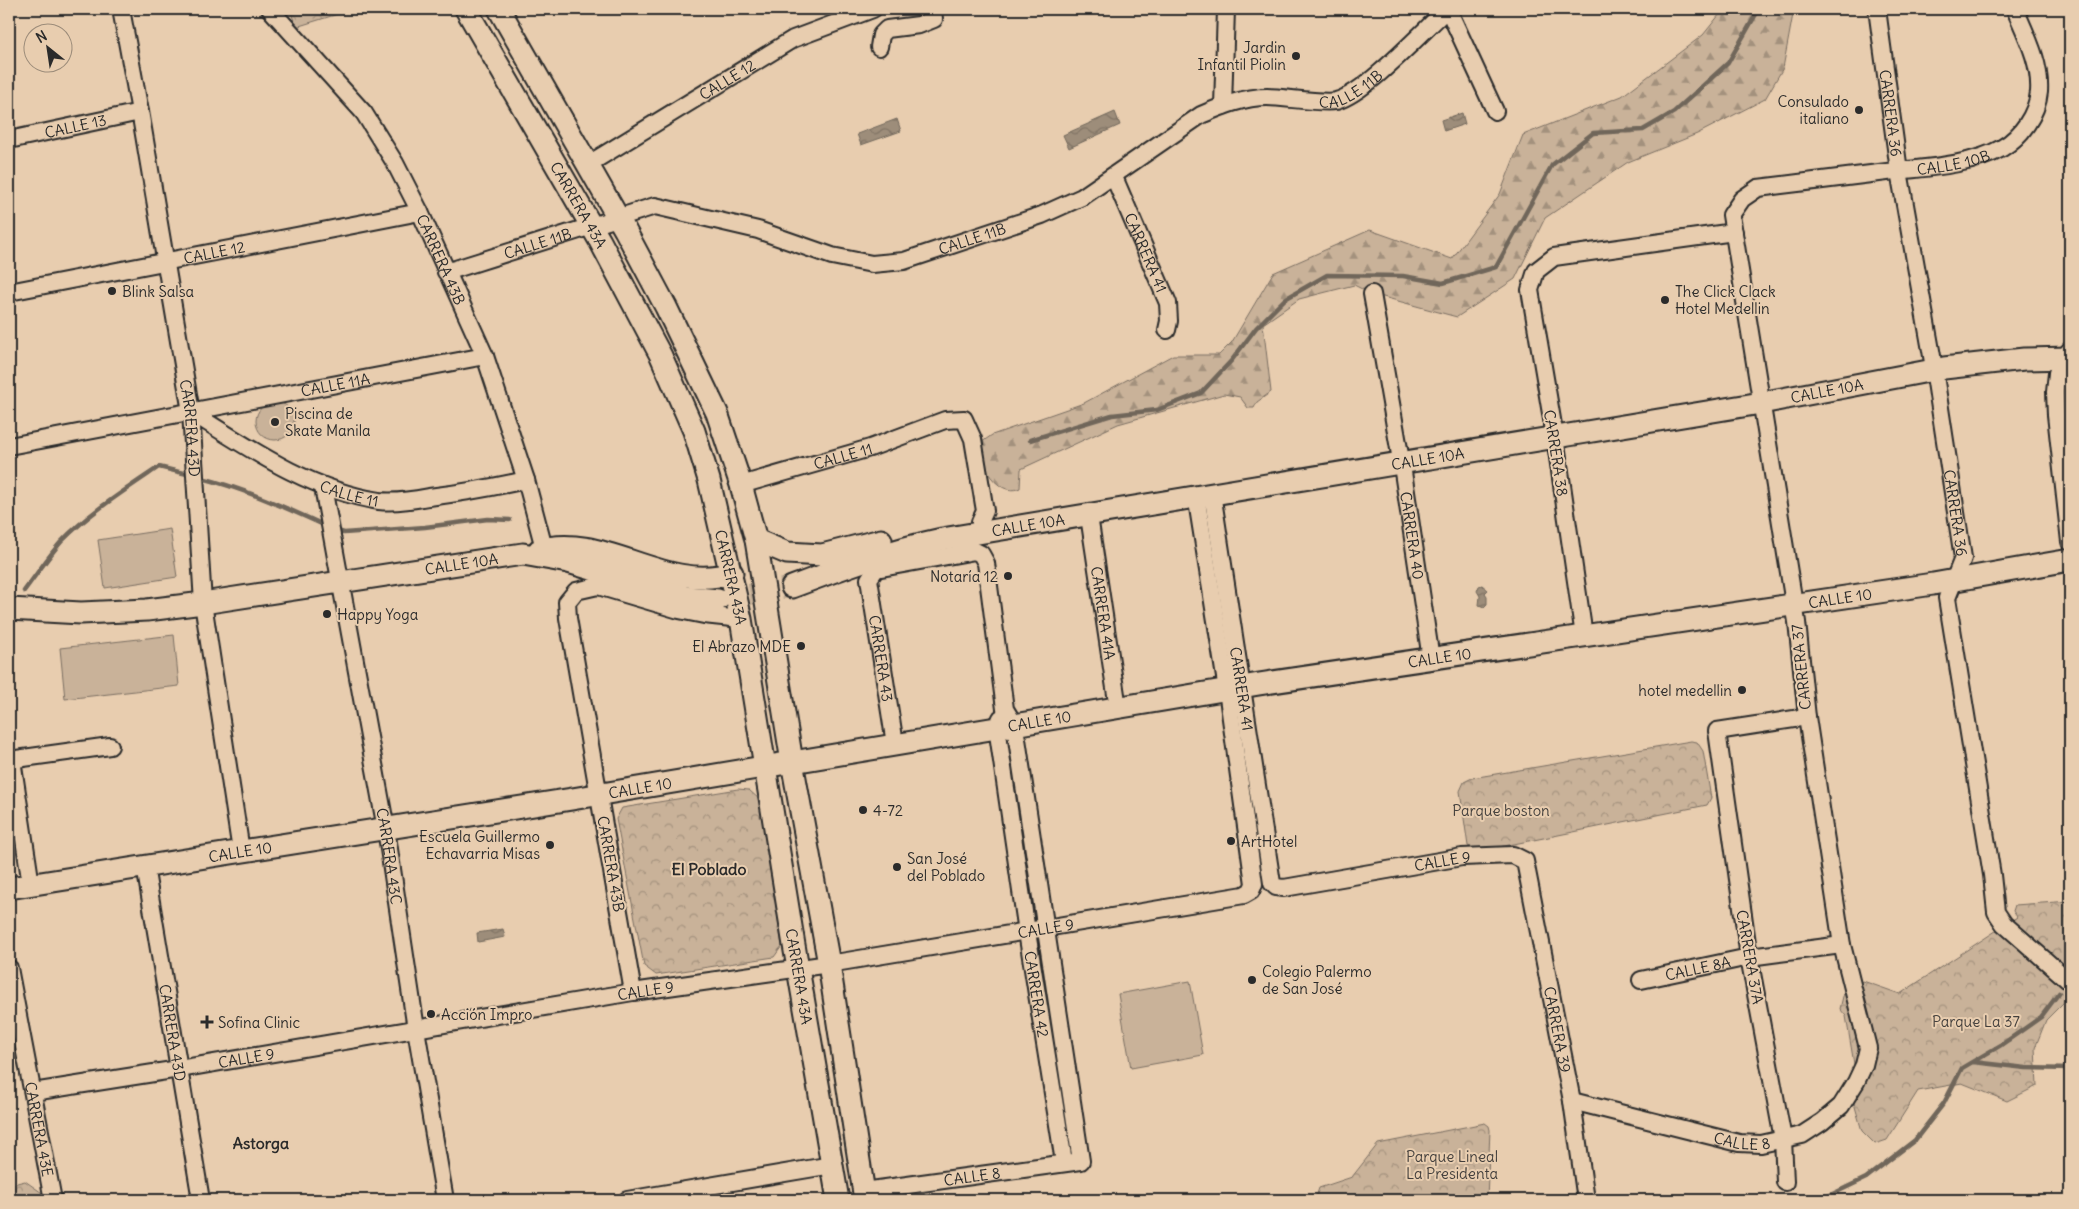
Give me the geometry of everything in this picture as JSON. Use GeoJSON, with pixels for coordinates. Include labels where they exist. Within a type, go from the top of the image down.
{"type":"FeatureCollection","features":[{"type":"Feature","properties":{"kind":"main road","name":"CARRERA 43A"},"geometry":{"type":"LineString","coordinates":[[466,9],[591,225],[661,356],[694,431],[709,480],[741,618],[764,766],[838,1200]]}},
{"type":"Feature","properties":{"kind":"main road","name":"CARRERA 43A"},"geometry":{"type":"LineString","coordinates":[[499,9],[666,307],[716,413],[741,485],[756,540],[792,762],[829,964],[865,1196]]}},
{"type":"Feature","properties":{"kind":"main road","name":"CALLE 10A"},"geometry":{"type":"LineString","coordinates":[[792,587],[861,560],[903,547],[1089,516],[1204,494],[1761,403],[1934,370],[2068,355]]}},
{"type":"Feature","properties":{"kind":"main road"},"geometry":{"type":"LineString","coordinates":[[756,540],[787,553],[822,555],[911,534],[980,522],[1035,524]]}},
{"type":"Feature","properties":{"kind":"main road"},"geometry":{"type":"LineString","coordinates":[[524,554],[544,548],[568,546],[596,550],[674,574],[700,578],[718,578],[732,574]]}},
{"type":"Feature","properties":{"kind":"main road","name":"CALLE 10A"},"geometry":{"type":"LineString","coordinates":[[202,603],[524,554],[568,562],[686,597],[718,600]]}},
{"type":"Feature","properties":{"kind":"main road","name":"CALLE 10"},"geometry":{"type":"LineString","coordinates":[[9,888],[386,829],[792,762],[895,744],[1005,720],[1118,708],[1235,688],[1956,580],[2070,560]]}},
{"type":"Feature","properties":{"kind":"main road"},"geometry":{"type":"LineString","coordinates":[[17,609],[81,613],[112,612],[202,603]]}},
{"type":"Feature","properties":{"kind":"street","name":"CARRERA 43D"},"geometry":{"type":"LineString","coordinates":[[121,9],[191,412],[202,603],[241,851]]}},
{"type":"Feature","properties":{"kind":"street","name":"CARRERA 43B"},"geometry":{"type":"LineString","coordinates":[[270,9],[364,113],[395,163],[420,212],[485,356],[526,480],[544,548]]}},
{"type":"Feature","properties":{"kind":"street","name":"CALLE 12"},"geometry":{"type":"LineString","coordinates":[[587,165],[793,39],[873,9]]}},
{"type":"Feature","properties":{"kind":"street"},"geometry":{"type":"LineString","coordinates":[[879,47],[881,35],[887,29],[919,25],[934,19],[933,9]]}},
{"type":"Feature","properties":{"kind":"street"},"geometry":{"type":"LineString","coordinates":[[1223,106],[1226,9]]}},
{"type":"Feature","properties":{"kind":"street","name":"CALLE 11B"},"geometry":{"type":"LineString","coordinates":[[446,272],[655,206],[758,230],[832,256],[872,264],[904,261],[1042,215],[1082,197],[1114,177],[1201,115],[1223,106],[1243,99],[1266,97],[1334,102],[1352,95],[1370,81],[1447,9]]}},
{"type":"Feature","properties":{"kind":"street"},"geometry":{"type":"LineString","coordinates":[[1447,9],[1495,110]]}},
{"type":"Feature","properties":{"kind":"street","name":"CARRERA 36"},"geometry":{"type":"LineString","coordinates":[[1876,9],[1899,171],[1934,370],[1963,558],[1956,580],[1947,598],[1992,875],[1996,912],[2004,924],[2070,982]]}},
{"type":"Feature","properties":{"kind":"street","name":"CALLE 10B"},"geometry":{"type":"LineString","coordinates":[[1742,199],[1758,188],[1943,165],[1979,157],[2003,148],[2022,131],[2032,115],[2038,94],[2039,75],[2033,53],[2015,9]]}},
{"type":"Feature","properties":{"kind":"street","name":"CALLE 13"},"geometry":{"type":"LineString","coordinates":[[9,140],[140,112]]}},
{"type":"Feature","properties":{"kind":"street","name":"CARRERA 41"},"geometry":{"type":"LineString","coordinates":[[1114,177],[1168,302],[1169,320],[1167,330]]}},
{"type":"Feature","properties":{"kind":"street","name":"CARRERA 37"},"geometry":{"type":"LineString","coordinates":[[1742,199],[1732,215],[1734,232],[1794,605],[1807,717],[1842,945],[1868,1048]]}},
{"type":"Feature","properties":{"kind":"street","name":"CALLE 12"},"geometry":{"type":"LineString","coordinates":[[9,292],[420,212]]}},
{"type":"Feature","properties":{"kind":"street","name":"CARRERA 38"},"geometry":{"type":"LineString","coordinates":[[1584,636],[1530,290],[1536,271],[1554,257],[1734,232]]}},
{"type":"Feature","properties":{"kind":"street","name":"CARRERA 40"},"geometry":{"type":"LineString","coordinates":[[1372,294],[1402,462],[1431,659]]}},
{"type":"Feature","properties":{"kind":"street"},"geometry":{"type":"LineString","coordinates":[[2068,355],[2057,373],[2056,415],[2070,542]]}},
{"type":"Feature","properties":{"kind":"street","name":"CALLE 11A"},"geometry":{"type":"LineString","coordinates":[[9,446],[485,356]]}},
{"type":"Feature","properties":{"kind":"street","name":"CALLE 11"},"geometry":{"type":"LineString","coordinates":[[191,412],[296,475],[323,487],[381,502],[412,500],[483,490],[526,480]]}},
{"type":"Feature","properties":{"kind":"street","name":"CALLE 11"},"geometry":{"type":"LineString","coordinates":[[741,485],[870,448],[945,420],[964,419],[973,439],[985,511],[980,522]]}},
{"type":"Feature","properties":{"kind":"street","name":"CARRERA 43C"},"geometry":{"type":"LineString","coordinates":[[323,487],[386,829],[416,1029],[445,1200]]}},
{"type":"Feature","properties":{"kind":"street","name":"CARRERA 41"},"geometry":{"type":"LineString","coordinates":[[1204,494],[1235,688],[1278,885]]}},
{"type":"Feature","properties":{"kind":"street"},"geometry":{"type":"LineString","coordinates":[[330,517],[356,495]]}},
{"type":"Feature","properties":{"kind":"street","name":"CARRERA 41A"},"geometry":{"type":"LineString","coordinates":[[1089,516],[1118,708]]}},
{"type":"Feature","properties":{"kind":"street","name":"CALLE 10A"},"geometry":{"type":"LineString","coordinates":[[872,574],[876,570],[975,551],[981,554]]}},
{"type":"Feature","properties":{"kind":"street","name":"CARRERA 42"},"geometry":{"type":"LineString","coordinates":[[981,554],[986,563],[1005,720],[1027,932],[1064,1162]]}},
{"type":"Feature","properties":{"kind":"street","name":"CARRERA 43"},"geometry":{"type":"LineString","coordinates":[[872,574],[869,578],[895,744]]}},
{"type":"Feature","properties":{"kind":"street","name":"CARRERA 43B"},"geometry":{"type":"LineString","coordinates":[[633,992],[568,618],[567,602],[576,591],[598,586],[679,610],[704,615],[741,618]]}},
{"type":"Feature","properties":{"kind":"street","name":"CARRERA 41"},"geometry":{"type":"LineString","coordinates":[[1235,688],[1249,889]]}},
{"type":"Feature","properties":{"kind":"street","name":"CARRERA 37A"},"geometry":{"type":"LineString","coordinates":[[1785,1182],[1783,1139],[1749,956],[1717,731],[1807,717]]}},
{"type":"Feature","properties":{"kind":"street","name":"CARRERA 42"},"geometry":{"type":"LineString","coordinates":[[1005,720],[1045,929],[1081,1161]]}},
{"type":"Feature","properties":{"kind":"street"},"geometry":{"type":"LineString","coordinates":[[31,885],[11,760],[110,746]]}},
{"type":"Feature","properties":{"kind":"street","name":"CALLE 9"},"geometry":{"type":"LineString","coordinates":[[32,1092],[633,992],[829,964],[1027,932],[1249,889],[1462,856],[1513,855],[1525,861]]}},
{"type":"Feature","properties":{"kind":"street","name":"CARRERA 39"},"geometry":{"type":"LineString","coordinates":[[1525,861],[1572,1102],[1586,1200]]}},
{"type":"Feature","properties":{"kind":"street","name":"CARRERA 43D"},"geometry":{"type":"LineString","coordinates":[[145,866],[201,1200]]}},
{"type":"Feature","properties":{"kind":"street","name":"CALLE 8A"},"geometry":{"type":"LineString","coordinates":[[1641,980],[1749,956],[1842,945]]}},
{"type":"Feature","properties":{"kind":"street","name":"CARRERA 43E"},"geometry":{"type":"LineString","coordinates":[[9,968],[53,1200]]}},
{"type":"Feature","properties":{"kind":"street","name":"CALLE 8"},"geometry":{"type":"LineString","coordinates":[[1572,1102],[1739,1143],[1761,1144],[1802,1135],[1822,1122],[1840,1106],[1864,1065],[1868,1048]]}},
{"type":"Feature","properties":{"kind":"street","name":"CALLE 8"},"geometry":{"type":"LineString","coordinates":[[865,1196],[1064,1162],[1081,1161]]}},
{"type":"Feature","properties":{"kind":"street"},"geometry":{"type":"LineString","coordinates":[[627,1200],[832,1165]]}},
{"type":"Feature","properties":{"kind":"green space"},"geometry":{"type":"Polygon","coordinates":[[[290,9],[354,9],[296,27],[290,9]]]}},
{"type":"Feature","properties":{"kind":"green space"},"geometry":{"type":"Polygon","coordinates":[[[1724,9],[1794,9],[1783,68],[1765,99],[1697,134],[1628,162],[1545,218],[1515,279],[1457,317],[1372,294],[1354,285],[1299,299],[1263,324],[1271,392],[1257,402],[1254,408],[1248,408],[1240,397],[1224,394],[1118,424],[1021,469],[1020,488],[1014,490],[999,485],[988,472],[983,461],[982,442],[992,435],[1084,403],[1173,355],[1219,355],[1232,342],[1273,273],[1370,230],[1452,259],[1500,194],[1523,135],[1622,96],[1703,35],[1724,9]]]}},
{"type":"Feature","properties":{"kind":"green space","name":"Piscina de Skate Manila"},"geometry":{"type":"Polygon","coordinates":[[[275,402],[282,403],[288,408],[293,414],[293,428],[288,434],[282,439],[275,440],[268,439],[262,434],[257,428],[256,421],[257,414],[262,408],[268,403],[275,402]]]}},
{"type":"Feature","properties":{"kind":"green space"},"geometry":{"type":"Polygon","coordinates":[[[170,529],[177,577],[105,588],[98,540],[170,529]]]}},
{"type":"Feature","properties":{"kind":"green space"},"geometry":{"type":"Polygon","coordinates":[[[174,635],[179,686],[65,699],[60,648],[174,635]]]}},
{"type":"Feature","properties":{"kind":"green space","name":"Parque boston"},"geometry":{"type":"Polygon","coordinates":[[[1691,741],[1697,742],[1703,751],[1711,798],[1707,805],[1499,847],[1478,850],[1468,846],[1460,791],[1464,782],[1472,778],[1691,741]]]}},
{"type":"Feature","properties":{"kind":"green space"},"geometry":{"type":"Polygon","coordinates":[[[738,789],[749,790],[760,800],[782,946],[774,957],[656,975],[644,966],[616,819],[622,808],[738,789]]]}},
{"type":"Feature","properties":{"kind":"green space","name":"Parque La 37"},"geometry":{"type":"Polygon","coordinates":[[[2070,901],[2070,1007],[2064,1002],[2046,1020],[2035,1048],[2037,1086],[2007,1101],[1962,1083],[1918,1091],[1887,1140],[1875,1144],[1862,1131],[1854,1103],[1857,1082],[1846,1016],[1840,1009],[1845,988],[1863,981],[1900,994],[2017,917],[2013,911],[2015,905],[2070,901]]]}},
{"type":"Feature","properties":{"kind":"green space"},"geometry":{"type":"Polygon","coordinates":[[[1190,981],[1203,1055],[1131,1068],[1118,994],[1190,981]]]}},
{"type":"Feature","properties":{"kind":"green space","name":"Parque Lineal La Presidenta"},"geometry":{"type":"Polygon","coordinates":[[[1485,1123],[1489,1126],[1490,1130],[1487,1200],[1315,1200],[1319,1188],[1352,1177],[1378,1144],[1485,1123]]]}},
{"type":"Feature","properties":{"kind":"green space"},"geometry":{"type":"Polygon","coordinates":[[[25,1181],[45,1195],[46,1200],[9,1200],[9,1185],[25,1181]]]}},
{"type":"Feature","properties":{"kind":"water"},"geometry":{"type":"Polygon","coordinates":[[[1115,112],[1120,125],[1069,148],[1063,135],[1115,112]]]}},
{"type":"Feature","properties":{"kind":"water"},"geometry":{"type":"Polygon","coordinates":[[[1462,113],[1465,124],[1444,131],[1441,120],[1462,113]]]}},
{"type":"Feature","properties":{"kind":"water"},"geometry":{"type":"Polygon","coordinates":[[[897,119],[901,131],[861,145],[857,134],[897,119]]]}},
{"type":"Feature","properties":{"kind":"water"},"geometry":{"type":"Polygon","coordinates":[[[1482,585],[1488,590],[1485,593],[1487,604],[1484,607],[1479,605],[1480,596],[1477,591],[1479,586],[1482,585]]]}},
{"type":"Feature","properties":{"kind":"water"},"geometry":{"type":"Polygon","coordinates":[[[503,929],[505,937],[478,942],[477,933],[503,929]]]}},
{"type":"Feature","properties":{"kind":"waterway"},"geometry":{"type":"LineString","coordinates":[[1030,440],[1112,415],[1157,410],[1201,393],[1232,360],[1256,328],[1285,299],[1327,275],[1403,276],[1443,283],[1496,267],[1552,165],[1593,133],[1643,130],[1674,112],[1728,63],[1759,9]]}},
{"type":"Feature","properties":{"kind":"waterway"},"geometry":{"type":"LineString","coordinates":[[24,591],[61,542],[83,521],[120,493],[159,467],[191,475]]}},
{"type":"Feature","properties":{"kind":"waterway"},"geometry":{"type":"LineString","coordinates":[[198,477],[247,492],[326,526]]}},
{"type":"Feature","properties":{"kind":"waterway"},"geometry":{"type":"LineString","coordinates":[[335,530],[344,533],[425,527],[488,519],[510,520]]}},
{"type":"Feature","properties":{"kind":"waterway"},"geometry":{"type":"LineString","coordinates":[[1820,1200],[1866,1178],[1915,1140],[1944,1103],[1962,1068],[2001,1045],[2041,1017],[2059,993]]}},
{"type":"Feature","properties":{"kind":"waterway"},"geometry":{"type":"LineString","coordinates":[[1973,1062],[2026,1068],[2070,1069]]}},
{"type":"Feature","properties":{"kind":"tunnel"},"geometry":{"type":"LineString","coordinates":[[718,600],[792,587]]}},
{"type":"Feature","properties":{"kind":"place","name":"Jardin Infantil Piolin"},"geometry":{"type":"Point","coordinates":[1296,56]}},
{"type":"Feature","properties":{"kind":"place","name":"Consulado italiano"},"geometry":{"type":"Point","coordinates":[1859,110]}},
{"type":"Feature","properties":{"kind":"place","name":"Blink Salsa"},"geometry":{"type":"Point","coordinates":[112,291]}},
{"type":"Feature","properties":{"kind":"place","name":"The Click Clack Hotel Medellin"},"geometry":{"type":"Point","coordinates":[1665,300]}},
{"type":"Feature","properties":{"kind":"place","name":"Piscina de Skate Manila"},"geometry":{"type":"Point","coordinates":[275,422]}},
{"type":"Feature","properties":{"kind":"place","name":"Notaría 12"},"geometry":{"type":"Point","coordinates":[1008,576]}},
{"type":"Feature","properties":{"kind":"place","name":"Happy Yoga"},"geometry":{"type":"Point","coordinates":[327,614]}},
{"type":"Feature","properties":{"kind":"place","name":"El Abrazo MDE"},"geometry":{"type":"Point","coordinates":[801,646]}},
{"type":"Feature","properties":{"kind":"place","name":"hotel medellin"},"geometry":{"type":"Point","coordinates":[1742,690]}},
{"type":"Feature","properties":{"kind":"place","name":"4-72"},"geometry":{"type":"Point","coordinates":[863,810]}},
{"type":"Feature","properties":{"kind":"place","name":"ArtHotel"},"geometry":{"type":"Point","coordinates":[1231,841]}},
{"type":"Feature","properties":{"kind":"place","name":"Escuela Guillermo Echavarria Misas"},"geometry":{"type":"Point","coordinates":[550,845]}},
{"type":"Feature","properties":{"kind":"place","name":"San José del Poblado"},"geometry":{"type":"Point","coordinates":[897,867]}},
{"type":"Feature","properties":{"kind":"place","name":"Colegio Palermo de San José"},"geometry":{"type":"Point","coordinates":[1252,980]}},
{"type":"Feature","properties":{"kind":"place","name":"Acción Impro"},"geometry":{"type":"Point","coordinates":[431,1014]}},
{"type":"Feature","properties":{"kind":"place","name":"Sofina Clinic"},"geometry":{"type":"Point","coordinates":[207,1022]}},
{"type":"Feature","properties":{"kind":"district","name":"El Poblado"},"geometry":{"type":"Point","coordinates":[709,869]}},
{"type":"Feature","properties":{"kind":"district","name":"Astorga"},"geometry":{"type":"Point","coordinates":[261,1143]}}]}
